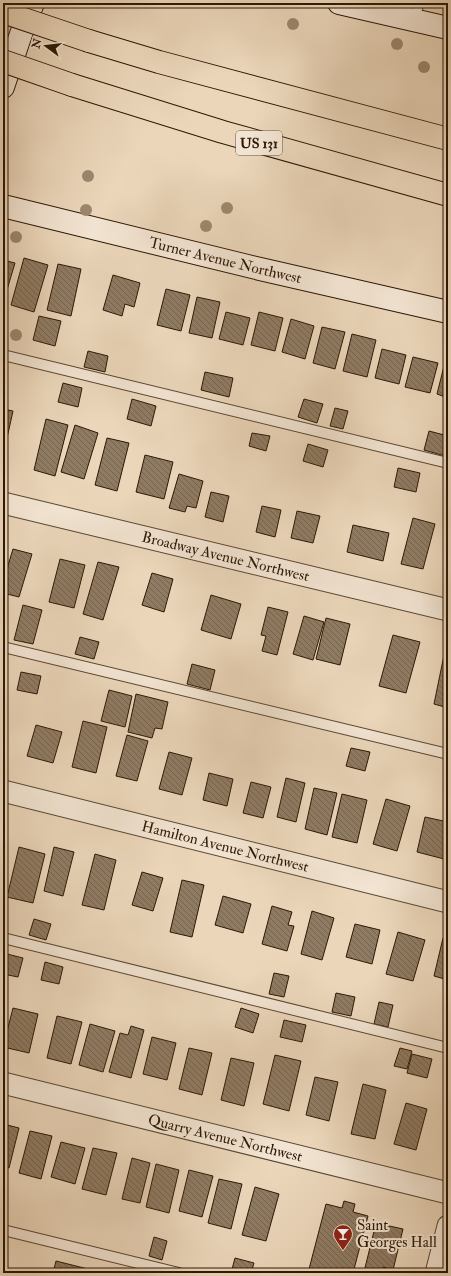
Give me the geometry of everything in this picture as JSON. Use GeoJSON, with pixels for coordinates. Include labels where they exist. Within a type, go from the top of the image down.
{"type":"FeatureCollection","features":[{"type":"Feature","properties":{"kind":"highway"},"geometry":{"type":"LineString","coordinates":[[3,12],[89,41],[159,62],[448,139]]}},
{"type":"Feature","properties":{"kind":"highway","name":"US 131"},"geometry":{"type":"LineString","coordinates":[[3,61],[72,85],[230,134],[448,195]]}},
{"type":"Feature","properties":{"kind":"street"},"geometry":{"type":"LineString","coordinates":[[3,87],[33,3]]}},
{"type":"Feature","properties":{"kind":"street"},"geometry":{"type":"LineString","coordinates":[[339,3],[416,12],[448,28]]}},
{"type":"Feature","properties":{"kind":"street","name":"Turner Avenue Northwest"},"geometry":{"type":"LineString","coordinates":[[3,206],[260,270],[448,312]]}},
{"type":"Feature","properties":{"kind":"street","name":"Broadway Avenue Northwest"},"geometry":{"type":"LineString","coordinates":[[3,503],[448,610]]}},
{"type":"Feature","properties":{"kind":"street","name":"Hamilton Avenue Northwest"},"geometry":{"type":"LineString","coordinates":[[3,791],[448,902]]}},
{"type":"Feature","properties":{"kind":"street","name":"Quarry Avenue Northwest"},"geometry":{"type":"LineString","coordinates":[[3,1082],[448,1193]]}},
{"type":"Feature","properties":{"kind":"street"},"geometry":{"type":"LineString","coordinates":[[436,1273],[448,1226]]}},
{"type":"Feature","properties":{"kind":"lane"},"geometry":{"type":"LineString","coordinates":[[3,355],[448,463]]}},
{"type":"Feature","properties":{"kind":"lane"},"geometry":{"type":"LineString","coordinates":[[3,647],[448,754]]}},
{"type":"Feature","properties":{"kind":"lane"},"geometry":{"type":"LineString","coordinates":[[3,938],[448,1048]]}},
{"type":"Feature","properties":{"kind":"lane"},"geometry":{"type":"LineString","coordinates":[[3,1230],[179,1273]]}},
{"type":"Feature","properties":{"kind":"building"},"geometry":{"type":"Polygon","coordinates":[[[24,258],[48,265],[34,312],[11,305],[24,258]]]}},
{"type":"Feature","properties":{"kind":"building"},"geometry":{"type":"Polygon","coordinates":[[[3,260],[15,263],[4,300],[3,300],[3,260]]]}},
{"type":"Feature","properties":{"kind":"building"},"geometry":{"type":"Polygon","coordinates":[[[58,264],[81,269],[71,316],[47,310],[58,264]]]}},
{"type":"Feature","properties":{"kind":"building"},"geometry":{"type":"Polygon","coordinates":[[[113,275],[140,283],[134,307],[125,304],[122,316],[103,310],[113,275]]]}},
{"type":"Feature","properties":{"kind":"building"},"geometry":{"type":"Polygon","coordinates":[[[166,289],[190,295],[181,331],[157,325],[166,289]]]}},
{"type":"Feature","properties":{"kind":"building"},"geometry":{"type":"Polygon","coordinates":[[[197,297],[220,302],[212,338],[189,333],[197,297]]]}},
{"type":"Feature","properties":{"kind":"building"},"geometry":{"type":"Polygon","coordinates":[[[226,312],[250,318],[243,345],[219,339],[226,312]]]}},
{"type":"Feature","properties":{"kind":"building"},"geometry":{"type":"Polygon","coordinates":[[[259,312],[283,318],[275,351],[251,345],[259,312]]]}},
{"type":"Feature","properties":{"kind":"building"},"geometry":{"type":"Polygon","coordinates":[[[39,316],[61,321],[55,346],[33,340],[39,316]]]}},
{"type":"Feature","properties":{"kind":"building"},"geometry":{"type":"Polygon","coordinates":[[[291,319],[314,326],[305,359],[282,352],[291,319]]]}},
{"type":"Feature","properties":{"kind":"building"},"geometry":{"type":"Polygon","coordinates":[[[322,327],[345,332],[335,369],[313,363],[322,327]]]}},
{"type":"Feature","properties":{"kind":"building"},"geometry":{"type":"Polygon","coordinates":[[[352,334],[376,340],[367,377],[343,371],[352,334]]]}},
{"type":"Feature","properties":{"kind":"building"},"geometry":{"type":"Polygon","coordinates":[[[382,349],[406,355],[399,384],[375,378],[382,349]]]}},
{"type":"Feature","properties":{"kind":"building"},"geometry":{"type":"Polygon","coordinates":[[[88,351],[108,356],[105,372],[84,367],[88,351]]]}},
{"type":"Feature","properties":{"kind":"building"},"geometry":{"type":"Polygon","coordinates":[[[413,357],[438,363],[430,393],[405,387],[413,357]]]}},
{"type":"Feature","properties":{"kind":"building"},"geometry":{"type":"Polygon","coordinates":[[[446,358],[448,358],[448,398],[437,394],[446,358]]]}},
{"type":"Feature","properties":{"kind":"building"},"geometry":{"type":"Polygon","coordinates":[[[205,372],[233,378],[229,397],[201,390],[205,372]]]}},
{"type":"Feature","properties":{"kind":"building"},"geometry":{"type":"Polygon","coordinates":[[[63,383],[82,388],[78,407],[58,402],[63,383]]]}},
{"type":"Feature","properties":{"kind":"building"},"geometry":{"type":"Polygon","coordinates":[[[132,399],[156,406],[151,426],[127,419],[132,399]]]}},
{"type":"Feature","properties":{"kind":"building"},"geometry":{"type":"Polygon","coordinates":[[[304,399],[323,404],[317,423],[298,417],[304,399]]]}},
{"type":"Feature","properties":{"kind":"building"},"geometry":{"type":"Polygon","coordinates":[[[335,408],[348,411],[343,429],[330,426],[335,408]]]}},
{"type":"Feature","properties":{"kind":"building"},"geometry":{"type":"Polygon","coordinates":[[[3,409],[13,411],[3,456],[3,409]]]}},
{"type":"Feature","properties":{"kind":"building"},"geometry":{"type":"Polygon","coordinates":[[[46,419],[68,425],[55,476],[34,470],[46,419]]]}},
{"type":"Feature","properties":{"kind":"building"},"geometry":{"type":"Polygon","coordinates":[[[75,425],[98,433],[84,479],[61,472],[75,425]]]}},
{"type":"Feature","properties":{"kind":"building"},"geometry":{"type":"Polygon","coordinates":[[[429,431],[448,436],[448,446],[445,456],[424,450],[429,431]]]}},
{"type":"Feature","properties":{"kind":"building"},"geometry":{"type":"Polygon","coordinates":[[[252,433],[270,436],[266,451],[249,446],[252,433]]]}},
{"type":"Feature","properties":{"kind":"building"},"geometry":{"type":"Polygon","coordinates":[[[107,438],[129,443],[117,491],[95,485],[107,438]]]}},
{"type":"Feature","properties":{"kind":"building"},"geometry":{"type":"Polygon","coordinates":[[[308,444],[328,450],[323,467],[303,461],[308,444]]]}},
{"type":"Feature","properties":{"kind":"building"},"geometry":{"type":"Polygon","coordinates":[[[145,455],[173,462],[164,499],[136,492],[145,455]]]}},
{"type":"Feature","properties":{"kind":"building"},"geometry":{"type":"Polygon","coordinates":[[[398,468],[420,473],[416,492],[394,487],[398,468]]]}},
{"type":"Feature","properties":{"kind":"building"},"geometry":{"type":"Polygon","coordinates":[[[179,474],[203,481],[196,508],[187,506],[185,512],[169,508],[179,474]]]}},
{"type":"Feature","properties":{"kind":"building"},"geometry":{"type":"Polygon","coordinates":[[[211,492],[229,496],[223,522],[205,517],[211,492]]]}},
{"type":"Feature","properties":{"kind":"building"},"geometry":{"type":"Polygon","coordinates":[[[262,506],[281,510],[275,537],[256,532],[262,506]]]}},
{"type":"Feature","properties":{"kind":"building"},"geometry":{"type":"Polygon","coordinates":[[[297,511],[320,516],[313,543],[291,538],[297,511]]]}},
{"type":"Feature","properties":{"kind":"building"},"geometry":{"type":"Polygon","coordinates":[[[413,518],[435,524],[423,569],[401,564],[413,518]]]}},
{"type":"Feature","properties":{"kind":"building"},"geometry":{"type":"Polygon","coordinates":[[[353,525],[389,533],[383,561],[347,552],[353,525]]]}},
{"type":"Feature","properties":{"kind":"building"},"geometry":{"type":"Polygon","coordinates":[[[13,549],[32,554],[19,597],[3,593],[3,582],[13,549]]]}},
{"type":"Feature","properties":{"kind":"building"},"geometry":{"type":"Polygon","coordinates":[[[60,559],[85,565],[74,608],[49,602],[60,559]]]}},
{"type":"Feature","properties":{"kind":"building"},"geometry":{"type":"Polygon","coordinates":[[[98,562],[119,567],[103,620],[83,614],[98,562]]]}},
{"type":"Feature","properties":{"kind":"building"},"geometry":{"type":"Polygon","coordinates":[[[152,573],[173,579],[164,612],[142,605],[152,573]]]}},
{"type":"Feature","properties":{"kind":"building"},"geometry":{"type":"Polygon","coordinates":[[[211,595],[241,604],[231,639],[201,630],[211,595]]]}},
{"type":"Feature","properties":{"kind":"building"},"geometry":{"type":"Polygon","coordinates":[[[23,605],[42,610],[33,644],[14,640],[23,605]]]}},
{"type":"Feature","properties":{"kind":"building"},"geometry":{"type":"Polygon","coordinates":[[[268,607],[288,612],[277,655],[262,651],[266,636],[261,635],[268,607]]]}},
{"type":"Feature","properties":{"kind":"building"},"geometry":{"type":"Polygon","coordinates":[[[304,616],[324,622],[313,660],[293,654],[304,616]]]}},
{"type":"Feature","properties":{"kind":"building"},"geometry":{"type":"Polygon","coordinates":[[[326,618],[350,624],[340,665],[316,659],[326,618]]]}},
{"type":"Feature","properties":{"kind":"building"},"geometry":{"type":"Polygon","coordinates":[[[393,635],[420,642],[406,693],[379,686],[393,635]]]}},
{"type":"Feature","properties":{"kind":"building"},"geometry":{"type":"Polygon","coordinates":[[[80,637],[99,642],[94,659],[75,654],[80,637]]]}},
{"type":"Feature","properties":{"kind":"building"},"geometry":{"type":"Polygon","coordinates":[[[444,655],[448,656],[448,708],[434,704],[444,655]]]}},
{"type":"Feature","properties":{"kind":"building"},"geometry":{"type":"Polygon","coordinates":[[[192,664],[215,670],[210,690],[187,684],[192,664]]]}},
{"type":"Feature","properties":{"kind":"building"},"geometry":{"type":"Polygon","coordinates":[[[21,672],[41,676],[37,694],[17,690],[21,672]]]}},
{"type":"Feature","properties":{"kind":"building"},"geometry":{"type":"Polygon","coordinates":[[[109,690],[132,696],[125,727],[101,721],[109,690]]]}},
{"type":"Feature","properties":{"kind":"building"},"geometry":{"type":"Polygon","coordinates":[[[136,694],[168,702],[162,729],[155,728],[152,738],[128,732],[136,694]]]}},
{"type":"Feature","properties":{"kind":"building"},"geometry":{"type":"Polygon","coordinates":[[[83,721],[107,727],[96,773],[72,767],[83,721]]]}},
{"type":"Feature","properties":{"kind":"building"},"geometry":{"type":"Polygon","coordinates":[[[36,725],[62,732],[53,763],[27,756],[36,725]]]}},
{"type":"Feature","properties":{"kind":"building"},"geometry":{"type":"Polygon","coordinates":[[[127,735],[148,741],[137,781],[116,776],[127,735]]]}},
{"type":"Feature","properties":{"kind":"building"},"geometry":{"type":"Polygon","coordinates":[[[351,748],[370,752],[365,771],[346,766],[351,748]]]}},
{"type":"Feature","properties":{"kind":"building"},"geometry":{"type":"Polygon","coordinates":[[[169,752],[192,758],[182,795],[159,789],[169,752]]]}},
{"type":"Feature","properties":{"kind":"building"},"geometry":{"type":"Polygon","coordinates":[[[209,773],[233,779],[227,806],[203,800],[209,773]]]}},
{"type":"Feature","properties":{"kind":"building"},"geometry":{"type":"Polygon","coordinates":[[[286,778],[305,783],[296,822],[277,817],[286,778]]]}},
{"type":"Feature","properties":{"kind":"building"},"geometry":{"type":"Polygon","coordinates":[[[251,782],[271,787],[263,818],[243,813],[251,782]]]}},
{"type":"Feature","properties":{"kind":"building"},"geometry":{"type":"Polygon","coordinates":[[[314,788],[337,793],[327,835],[305,829],[314,788]]]}},
{"type":"Feature","properties":{"kind":"building"},"geometry":{"type":"Polygon","coordinates":[[[342,794],[367,800],[357,843],[332,837],[342,794]]]}},
{"type":"Feature","properties":{"kind":"building"},"geometry":{"type":"Polygon","coordinates":[[[386,799],[410,806],[397,851],[373,844],[386,799]]]}},
{"type":"Feature","properties":{"kind":"building"},"geometry":{"type":"Polygon","coordinates":[[[425,817],[448,822],[448,860],[417,852],[425,817]]]}},
{"type":"Feature","properties":{"kind":"building"},"geometry":{"type":"Polygon","coordinates":[[[19,847],[45,854],[33,903],[7,897],[19,847]]]}},
{"type":"Feature","properties":{"kind":"building"},"geometry":{"type":"Polygon","coordinates":[[[54,847],[74,852],[63,896],[44,891],[54,847]]]}},
{"type":"Feature","properties":{"kind":"building"},"geometry":{"type":"Polygon","coordinates":[[[95,854],[116,860],[104,910],[82,905],[95,854]]]}},
{"type":"Feature","properties":{"kind":"building"},"geometry":{"type":"Polygon","coordinates":[[[142,872],[163,878],[153,911],[132,905],[142,872]]]}},
{"type":"Feature","properties":{"kind":"building"},"geometry":{"type":"Polygon","coordinates":[[[182,880],[204,885],[192,937],[170,932],[182,880]]]}},
{"type":"Feature","properties":{"kind":"building"},"geometry":{"type":"Polygon","coordinates":[[[223,896],[251,904],[243,933],[215,925],[223,896]]]}},
{"type":"Feature","properties":{"kind":"building"},"geometry":{"type":"Polygon","coordinates":[[[272,906],[292,912],[288,925],[294,926],[287,951],[262,944],[272,906]]]}},
{"type":"Feature","properties":{"kind":"building"},"geometry":{"type":"Polygon","coordinates":[[[312,911],[334,918],[322,960],[301,954],[312,911]]]}},
{"type":"Feature","properties":{"kind":"building"},"geometry":{"type":"Polygon","coordinates":[[[34,919],[51,924],[46,940],[29,935],[34,919]]]}},
{"type":"Feature","properties":{"kind":"building"},"geometry":{"type":"Polygon","coordinates":[[[355,924],[380,930],[372,964],[346,957],[355,924]]]}},
{"type":"Feature","properties":{"kind":"building"},"geometry":{"type":"Polygon","coordinates":[[[398,932],[425,940],[413,981],[386,974],[398,932]]]}},
{"type":"Feature","properties":{"kind":"building"},"geometry":{"type":"Polygon","coordinates":[[[443,938],[448,939],[448,980],[434,976],[443,938]]]}},
{"type":"Feature","properties":{"kind":"building"},"geometry":{"type":"Polygon","coordinates":[[[3,953],[23,958],[18,977],[3,974],[3,953]]]}},
{"type":"Feature","properties":{"kind":"building"},"geometry":{"type":"Polygon","coordinates":[[[45,962],[63,967],[59,984],[41,980],[45,962]]]}},
{"type":"Feature","properties":{"kind":"building"},"geometry":{"type":"Polygon","coordinates":[[[274,973],[289,976],[284,997],[269,994],[274,973]]]}},
{"type":"Feature","properties":{"kind":"building"},"geometry":{"type":"Polygon","coordinates":[[[336,993],[355,997],[351,1016],[332,1012],[336,993]]]}},
{"type":"Feature","properties":{"kind":"building"},"geometry":{"type":"Polygon","coordinates":[[[379,1002],[393,1005],[388,1027],[374,1024],[379,1002]]]}},
{"type":"Feature","properties":{"kind":"building"},"geometry":{"type":"Polygon","coordinates":[[[13,1008],[38,1014],[29,1053],[3,1047],[13,1008]]]}},
{"type":"Feature","properties":{"kind":"building"},"geometry":{"type":"Polygon","coordinates":[[[241,1008],[259,1014],[253,1033],[235,1027],[241,1008]]]}},
{"type":"Feature","properties":{"kind":"building"},"geometry":{"type":"Polygon","coordinates":[[[57,1016],[82,1022],[71,1064],[47,1058],[57,1016]]]}},
{"type":"Feature","properties":{"kind":"building"},"geometry":{"type":"Polygon","coordinates":[[[284,1020],[306,1025],[302,1042],[280,1037],[284,1020]]]}},
{"type":"Feature","properties":{"kind":"building"},"geometry":{"type":"Polygon","coordinates":[[[90,1024],[115,1031],[103,1072],[79,1065],[90,1024]]]}},
{"type":"Feature","properties":{"kind":"building"},"geometry":{"type":"Polygon","coordinates":[[[131,1026],[144,1030],[131,1078],[109,1072],[120,1033],[128,1035],[131,1026]]]}},
{"type":"Feature","properties":{"kind":"building"},"geometry":{"type":"Polygon","coordinates":[[[152,1037],[176,1043],[167,1080],[143,1074],[152,1037]]]}},
{"type":"Feature","properties":{"kind":"building"},"geometry":{"type":"Polygon","coordinates":[[[189,1048],[212,1053],[202,1095],[179,1089],[189,1048]]]}},
{"type":"Feature","properties":{"kind":"building"},"geometry":{"type":"Polygon","coordinates":[[[400,1048],[412,1051],[407,1069],[394,1066],[400,1048]]]}},
{"type":"Feature","properties":{"kind":"building"},"geometry":{"type":"Polygon","coordinates":[[[412,1054],[432,1059],[427,1078],[407,1073],[412,1054]]]}},
{"type":"Feature","properties":{"kind":"building"},"geometry":{"type":"Polygon","coordinates":[[[275,1055],[301,1061],[289,1111],[263,1104],[275,1055]]]}},
{"type":"Feature","properties":{"kind":"building"},"geometry":{"type":"Polygon","coordinates":[[[231,1058],[254,1063],[244,1106],[221,1100],[231,1058]]]}},
{"type":"Feature","properties":{"kind":"building"},"geometry":{"type":"Polygon","coordinates":[[[315,1077],[338,1082],[329,1121],[306,1115],[315,1077]]]}},
{"type":"Feature","properties":{"kind":"building"},"geometry":{"type":"Polygon","coordinates":[[[363,1084],[386,1090],[375,1139],[351,1134],[363,1084]]]}},
{"type":"Feature","properties":{"kind":"building"},"geometry":{"type":"Polygon","coordinates":[[[406,1103],[427,1109],[416,1150],[394,1144],[406,1103]]]}},
{"type":"Feature","properties":{"kind":"building"},"geometry":{"type":"Polygon","coordinates":[[[3,1124],[19,1128],[9,1168],[3,1167],[3,1124]]]}},
{"type":"Feature","properties":{"kind":"building"},"geometry":{"type":"Polygon","coordinates":[[[30,1131],[52,1136],[41,1179],[19,1173],[30,1131]]]}},
{"type":"Feature","properties":{"kind":"building"},"geometry":{"type":"Polygon","coordinates":[[[61,1142],[85,1148],[75,1184],[51,1177],[61,1142]]]}},
{"type":"Feature","properties":{"kind":"building"},"geometry":{"type":"Polygon","coordinates":[[[93,1148],[117,1153],[106,1195],[82,1189],[93,1148]]]}},
{"type":"Feature","properties":{"kind":"building"},"geometry":{"type":"Polygon","coordinates":[[[132,1158],[150,1163],[140,1203],[122,1199],[132,1158]]]}},
{"type":"Feature","properties":{"kind":"building"},"geometry":{"type":"Polygon","coordinates":[[[156,1164],[179,1170],[169,1213],[146,1207],[156,1164]]]}},
{"type":"Feature","properties":{"kind":"building"},"geometry":{"type":"Polygon","coordinates":[[[189,1170],[213,1176],[202,1217],[179,1211],[189,1170]]]}},
{"type":"Feature","properties":{"kind":"building"},"geometry":{"type":"Polygon","coordinates":[[[219,1179],[242,1184],[231,1229],[208,1223],[219,1179]]]}},
{"type":"Feature","properties":{"kind":"building"},"geometry":{"type":"Polygon","coordinates":[[[255,1187],[279,1194],[266,1241],[242,1235],[255,1187]]]}},
{"type":"Feature","properties":{"kind":"building"},"geometry":{"type":"Polygon","coordinates":[[[344,1201],[355,1204],[353,1212],[368,1216],[353,1273],[308,1273],[326,1204],[342,1208],[344,1201]]]}},
{"type":"Feature","properties":{"kind":"building"},"geometry":{"type":"Polygon","coordinates":[[[376,1223],[403,1229],[393,1270],[383,1267],[381,1273],[368,1273],[364,1272],[376,1223]]]}},
{"type":"Feature","properties":{"kind":"building"},"geometry":{"type":"Polygon","coordinates":[[[154,1237],[167,1241],[162,1260],[149,1256],[154,1237]]]}},
{"type":"Feature","properties":{"kind":"building"},"geometry":{"type":"Polygon","coordinates":[[[235,1258],[254,1263],[251,1273],[231,1273],[235,1258]]]}},
{"type":"Feature","properties":{"kind":"building"},"geometry":{"type":"Polygon","coordinates":[[[56,1261],[100,1272],[53,1273],[56,1261]]]}},
{"type":"Feature","properties":{"kind":"place","name":"Saint Georges Hall"},"geometry":{"type":"Point","coordinates":[343,1251]}}]}
